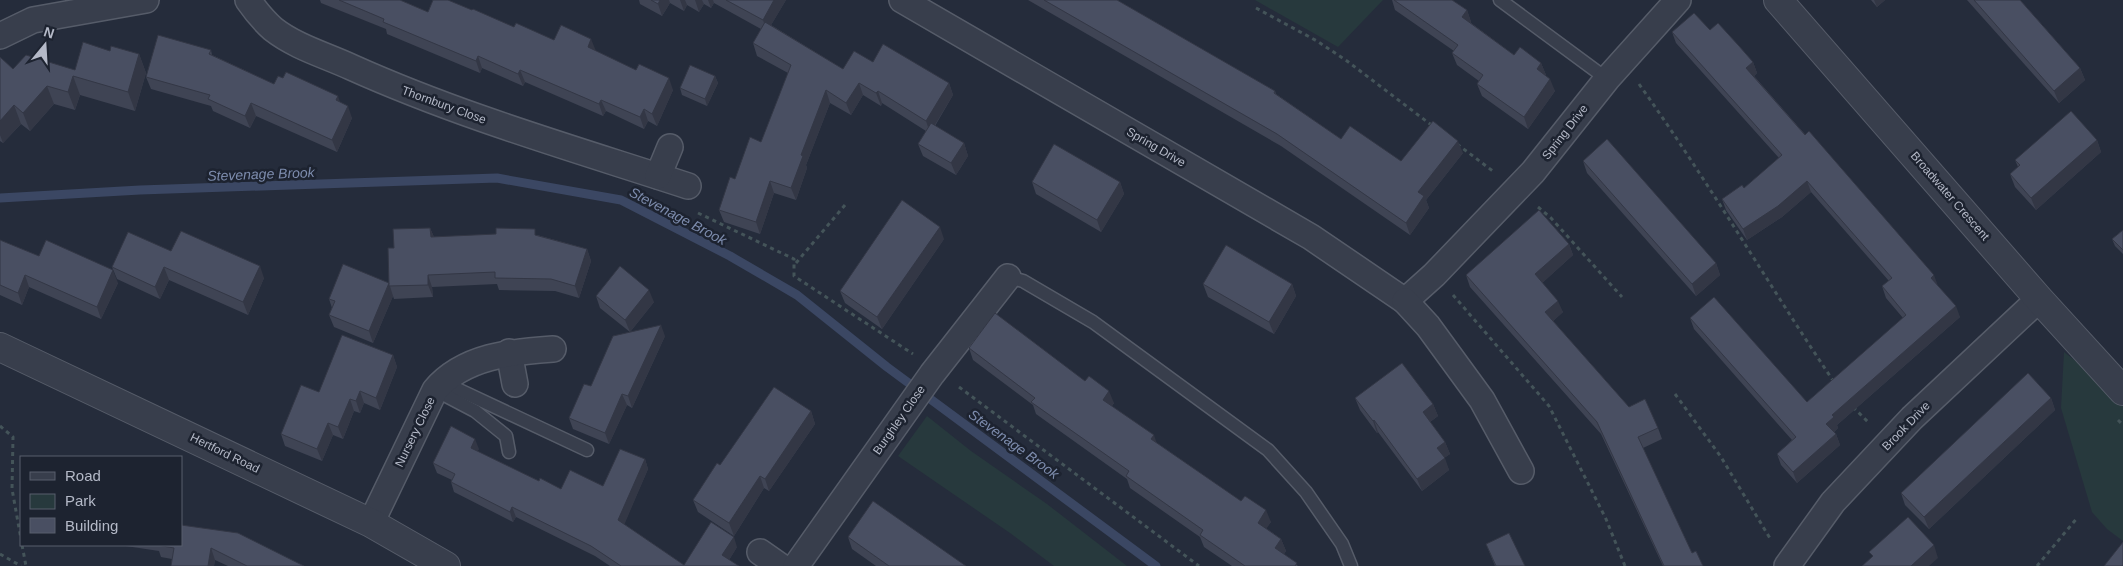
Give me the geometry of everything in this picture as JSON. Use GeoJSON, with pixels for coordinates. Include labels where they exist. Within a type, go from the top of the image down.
{"type":"FeatureCollection","features":[{"type":"Feature","properties":{"kind":"street"},"geometry":{"type":"LineString","coordinates":[[0,36],[33,20],[146,0]]}},
{"type":"Feature","properties":{"kind":"street","name":"Thornbury Close"},"geometry":{"type":"LineString","coordinates":[[248,0],[272,28],[296,44],[406,92],[472,116],[688,186]]}},
{"type":"Feature","properties":{"kind":"street","name":"Spring Drive"},"geometry":{"type":"LineString","coordinates":[[902,0],[1311,237],[1405,301],[1428,326],[1482,400],[1521,471]]}},
{"type":"Feature","properties":{"kind":"street","name":"Spring Drive"},"geometry":{"type":"LineString","coordinates":[[1405,301],[1434,274],[1533,172],[1615,70],[1678,0]]}},
{"type":"Feature","properties":{"kind":"street","name":"Broadwater Crescent"},"geometry":{"type":"LineString","coordinates":[[1778,0],[2123,391]]}},
{"type":"Feature","properties":{"kind":"street"},"geometry":{"type":"LineString","coordinates":[[658,176],[670,146]]}},
{"type":"Feature","properties":{"kind":"street","name":"Burghley Close"},"geometry":{"type":"LineString","coordinates":[[796,566],[932,374],[1008,278]]}},
{"type":"Feature","properties":{"kind":"street","name":"Brook Drive"},"geometry":{"type":"LineString","coordinates":[[1787,566],[1833,502],[1912,418],[2039,298]]}},
{"type":"Feature","properties":{"kind":"street","name":"Hertford Road"},"geometry":{"type":"LineString","coordinates":[[0,347],[371,523],[446,566]]}},
{"type":"Feature","properties":{"kind":"street"},"geometry":{"type":"LineString","coordinates":[[440,385],[462,368],[508,352],[553,349]]}},
{"type":"Feature","properties":{"kind":"street"},"geometry":{"type":"LineString","coordinates":[[508,352],[514,384]]}},
{"type":"Feature","properties":{"kind":"street","name":"Nursery Close"},"geometry":{"type":"LineString","coordinates":[[371,523],[440,385]]}},
{"type":"Feature","properties":{"kind":"street"},"geometry":{"type":"LineString","coordinates":[[760,552],[780,566]]}},
{"type":"Feature","properties":{"kind":"lane"},"geometry":{"type":"LineString","coordinates":[[1500,0],[1615,70]]}},
{"type":"Feature","properties":{"kind":"lane"},"geometry":{"type":"LineString","coordinates":[[1008,278],[1023,281],[1092,322],[1268,450],[1306,492],[1342,544],[1351,566]]}},
{"type":"Feature","properties":{"kind":"lane"},"geometry":{"type":"LineString","coordinates":[[440,385],[457,389],[587,450]]}},
{"type":"Feature","properties":{"kind":"lane"},"geometry":{"type":"LineString","coordinates":[[440,385],[506,436],[509,452]]}},
{"type":"Feature","properties":{"kind":"path"},"geometry":{"type":"LineString","coordinates":[[1256,8],[1324,46],[1434,127]]}},
{"type":"Feature","properties":{"kind":"path"},"geometry":{"type":"LineString","coordinates":[[1615,70],[1670,128],[1839,390]]}},
{"type":"Feature","properties":{"kind":"path"},"geometry":{"type":"LineString","coordinates":[[1449,138],[1516,188],[1551,218],[1622,298]]}},
{"type":"Feature","properties":{"kind":"path"},"geometry":{"type":"LineString","coordinates":[[796,263],[845,205]]}},
{"type":"Feature","properties":{"kind":"path"},"geometry":{"type":"LineString","coordinates":[[1434,274],[1480,324],[1549,406],[1602,510],[1625,566]]}},
{"type":"Feature","properties":{"kind":"path"},"geometry":{"type":"LineString","coordinates":[[1676,394],[1721,457],[1787,566]]}},
{"type":"Feature","properties":{"kind":"path"},"geometry":{"type":"LineString","coordinates":[[1851,404],[1889,443]]}},
{"type":"Feature","properties":{"kind":"path"},"geometry":{"type":"LineString","coordinates":[[0,426],[13,437],[12,489],[20,533]]}},
{"type":"Feature","properties":{"kind":"path"},"geometry":{"type":"LineString","coordinates":[[2037,566],[2078,517]]}},
{"type":"Feature","properties":{"kind":"path"},"geometry":{"type":"LineString","coordinates":[[22,546],[26,566]]}},
{"type":"Feature","properties":{"kind":"path"},"geometry":{"type":"LineString","coordinates":[[0,554],[21,566]]}},
{"type":"Feature","properties":{"kind":"green space"},"geometry":{"type":"Polygon","coordinates":[[[1255,0],[1383,0],[1338,47],[1255,0]]]}},
{"type":"Feature","properties":{"kind":"green space"},"geometry":{"type":"Polygon","coordinates":[[[2064,352],[2104,383],[2123,404],[2123,541],[2107,529],[2092,512],[2061,408],[2064,352]]]}},
{"type":"Feature","properties":{"kind":"green space"},"geometry":{"type":"Polygon","coordinates":[[[927,416],[971,451],[1047,504],[1127,566],[1054,566],[1010,533],[898,456],[927,416]]]}},
{"type":"Feature","properties":{"kind":"building"},"geometry":{"type":"Polygon","coordinates":[[[339,0],[400,0],[428,12],[433,0],[448,0],[514,27],[516,23],[554,40],[561,25],[591,39],[588,47],[636,70],[639,64],[669,78],[652,114],[644,109],[640,117],[601,100],[599,104],[520,70],[518,74],[478,56],[476,61],[383,22],[384,19],[339,0]]]}},
{"type":"Feature","properties":{"kind":"building"},"geometry":{"type":"Polygon","coordinates":[[[651,0],[660,0],[658,4],[651,0]]]}},
{"type":"Feature","properties":{"kind":"building"},"geometry":{"type":"Polygon","coordinates":[[[726,0],[774,0],[763,20],[726,0]]]}},
{"type":"Feature","properties":{"kind":"building"},"geometry":{"type":"Polygon","coordinates":[[[1044,0],[1117,0],[1275,91],[1274,93],[1341,139],[1350,126],[1401,161],[1433,121],[1458,141],[1418,192],[1424,196],[1406,223],[1277,134],[1044,0]]]}},
{"type":"Feature","properties":{"kind":"building"},"geometry":{"type":"Polygon","coordinates":[[[1394,0],[1452,0],[1467,10],[1462,17],[1514,55],[1520,47],[1541,63],[1537,69],[1550,79],[1524,117],[1477,84],[1483,75],[1452,53],[1458,45],[1394,0]]]}},
{"type":"Feature","properties":{"kind":"building"},"geometry":{"type":"Polygon","coordinates":[[[1974,0],[2020,0],[2080,68],[2054,91],[1974,0]]]}},
{"type":"Feature","properties":{"kind":"building"},"geometry":{"type":"Polygon","coordinates":[[[1694,13],[1710,30],[1718,23],[1739,46],[1753,62],[1746,68],[1805,135],[1809,131],[1934,275],[1931,278],[1956,306],[1832,415],[1834,417],[1826,424],[1836,434],[1793,472],[1777,454],[1796,437],[1690,318],[1714,297],[1807,402],[1906,315],[1882,286],[1892,278],[1807,181],[1778,206],[1743,229],[1722,199],[1742,185],[1744,188],[1782,155],[1672,32],[1694,13]]]}},
{"type":"Feature","properties":{"kind":"building"},"geometry":{"type":"Polygon","coordinates":[[[765,22],[843,69],[854,51],[873,62],[883,44],[949,83],[926,121],[878,91],[876,93],[859,83],[846,103],[826,90],[801,155],[803,156],[791,188],[770,181],[756,222],[719,210],[730,177],[735,179],[750,137],[761,142],[791,65],[753,43],[765,22]]]}},
{"type":"Feature","properties":{"kind":"building"},"geometry":{"type":"Polygon","coordinates":[[[158,35],[211,50],[209,54],[274,84],[278,76],[283,78],[286,72],[338,96],[336,100],[348,106],[332,140],[251,103],[245,116],[208,99],[210,95],[146,77],[158,35]]]}},
{"type":"Feature","properties":{"kind":"building"},"geometry":{"type":"Polygon","coordinates":[[[83,42],[110,51],[111,46],[139,54],[128,92],[73,76],[68,92],[47,86],[23,113],[14,105],[0,121],[0,57],[13,69],[26,55],[75,70],[83,42]]]}},
{"type":"Feature","properties":{"kind":"building"},"geometry":{"type":"Polygon","coordinates":[[[690,65],[715,76],[705,99],[680,88],[690,65]]]}},
{"type":"Feature","properties":{"kind":"building"},"geometry":{"type":"Polygon","coordinates":[[[2071,111],[2097,140],[2031,198],[2010,174],[2020,165],[2015,160],[2071,111]]]}},
{"type":"Feature","properties":{"kind":"building"},"geometry":{"type":"Polygon","coordinates":[[[931,123],[964,143],[951,163],[918,144],[931,123]]]}},
{"type":"Feature","properties":{"kind":"building"},"geometry":{"type":"Polygon","coordinates":[[[1607,139],[1716,263],[1692,284],[1583,161],[1607,139]]]}},
{"type":"Feature","properties":{"kind":"building"},"geometry":{"type":"Polygon","coordinates":[[[1054,144],[1120,182],[1097,220],[1032,182],[1054,144]]]}},
{"type":"Feature","properties":{"kind":"building"},"geometry":{"type":"Polygon","coordinates":[[[902,200],[940,227],[877,317],[840,291],[902,200]]]}},
{"type":"Feature","properties":{"kind":"building"},"geometry":{"type":"Polygon","coordinates":[[[1539,210],[1569,244],[1535,274],[1558,301],[1545,312],[1629,407],[1645,399],[1658,428],[1638,437],[1692,553],[1696,551],[1703,566],[1664,566],[1597,422],[1466,275],[1539,210]]]}},
{"type":"Feature","properties":{"kind":"building"},"geometry":{"type":"Polygon","coordinates":[[[430,228],[431,237],[496,234],[496,228],[535,229],[535,235],[587,249],[575,286],[551,279],[495,278],[495,272],[428,275],[428,285],[389,286],[388,248],[394,248],[393,229],[430,228]]]}},
{"type":"Feature","properties":{"kind":"building"},"geometry":{"type":"Polygon","coordinates":[[[2123,230],[2123,250],[2112,239],[2123,230]]]}},
{"type":"Feature","properties":{"kind":"building"},"geometry":{"type":"Polygon","coordinates":[[[181,231],[260,266],[243,302],[164,267],[155,287],[112,267],[128,232],[171,251],[181,231]]]}},
{"type":"Feature","properties":{"kind":"building"},"geometry":{"type":"Polygon","coordinates":[[[0,240],[39,256],[46,240],[113,270],[97,307],[25,275],[18,293],[0,285],[0,240]]]}},
{"type":"Feature","properties":{"kind":"building"},"geometry":{"type":"Polygon","coordinates":[[[1226,245],[1292,284],[1269,322],[1203,284],[1226,245]]]}},
{"type":"Feature","properties":{"kind":"building"},"geometry":{"type":"Polygon","coordinates":[[[343,264],[389,283],[369,331],[329,315],[335,301],[329,299],[343,264]]]}},
{"type":"Feature","properties":{"kind":"building"},"geometry":{"type":"Polygon","coordinates":[[[620,266],[649,290],[625,320],[596,296],[620,266]]]}},
{"type":"Feature","properties":{"kind":"building"},"geometry":{"type":"Polygon","coordinates":[[[995,313],[1085,381],[1089,376],[1109,391],[1103,400],[1154,435],[1151,439],[1241,501],[1245,496],[1266,510],[1258,523],[1281,539],[1275,548],[1297,563],[1295,566],[1245,566],[1200,535],[1203,530],[1126,476],[1129,471],[1031,402],[1035,398],[969,348],[995,313]]]}},
{"type":"Feature","properties":{"kind":"building"},"geometry":{"type":"Polygon","coordinates":[[[661,325],[628,396],[622,394],[605,433],[569,418],[584,384],[591,386],[613,336],[661,325]]]}},
{"type":"Feature","properties":{"kind":"building"},"geometry":{"type":"Polygon","coordinates":[[[342,335],[393,355],[376,398],[360,391],[356,401],[350,399],[338,427],[328,423],[317,449],[281,434],[301,385],[319,392],[342,335]]]}},
{"type":"Feature","properties":{"kind":"building"},"geometry":{"type":"Polygon","coordinates":[[[1402,363],[1433,404],[1423,412],[1445,442],[1437,448],[1445,458],[1417,479],[1374,420],[1355,398],[1402,363]]]}},
{"type":"Feature","properties":{"kind":"building"},"geometry":{"type":"Polygon","coordinates":[[[2028,373],[2051,398],[1924,517],[1901,493],[2028,373]]]}},
{"type":"Feature","properties":{"kind":"building"},"geometry":{"type":"Polygon","coordinates":[[[774,387],[811,411],[765,479],[760,476],[729,523],[693,500],[717,463],[720,465],[774,387]]]}},
{"type":"Feature","properties":{"kind":"building"},"geometry":{"type":"Polygon","coordinates":[[[451,426],[475,439],[471,448],[539,481],[540,478],[561,489],[570,470],[603,486],[620,449],[645,459],[618,520],[684,565],[711,522],[734,537],[722,555],[739,566],[621,566],[591,546],[512,507],[510,512],[451,482],[455,474],[433,463],[451,426]]]}},
{"type":"Feature","properties":{"kind":"building"},"geometry":{"type":"Polygon","coordinates":[[[873,501],[966,566],[889,566],[848,537],[873,501]]]}},
{"type":"Feature","properties":{"kind":"building"},"geometry":{"type":"Polygon","coordinates":[[[1908,517],[1934,545],[1911,566],[1862,566],[1873,556],[1869,552],[1908,517]]]}},
{"type":"Feature","properties":{"kind":"building"},"geometry":{"type":"Polygon","coordinates":[[[182,525],[238,533],[304,566],[247,566],[211,548],[208,566],[171,566],[174,548],[163,546],[182,546],[182,525]]]}},
{"type":"Feature","properties":{"kind":"building"},"geometry":{"type":"Polygon","coordinates":[[[1509,533],[1525,566],[1496,566],[1486,544],[1509,533]]]}},
{"type":"Feature","properties":{"kind":"building"},"geometry":{"type":"Polygon","coordinates":[[[2123,542],[2123,566],[2104,566],[2123,542]]]}},
{"type":"Feature","properties":{"kind":"waterway","name":"Stevenage Brook"},"geometry":{"type":"LineString","coordinates":[[0,198],[140,190],[497,178],[621,200],[730,256],[797,295],[887,367],[1156,566]]}}]}
